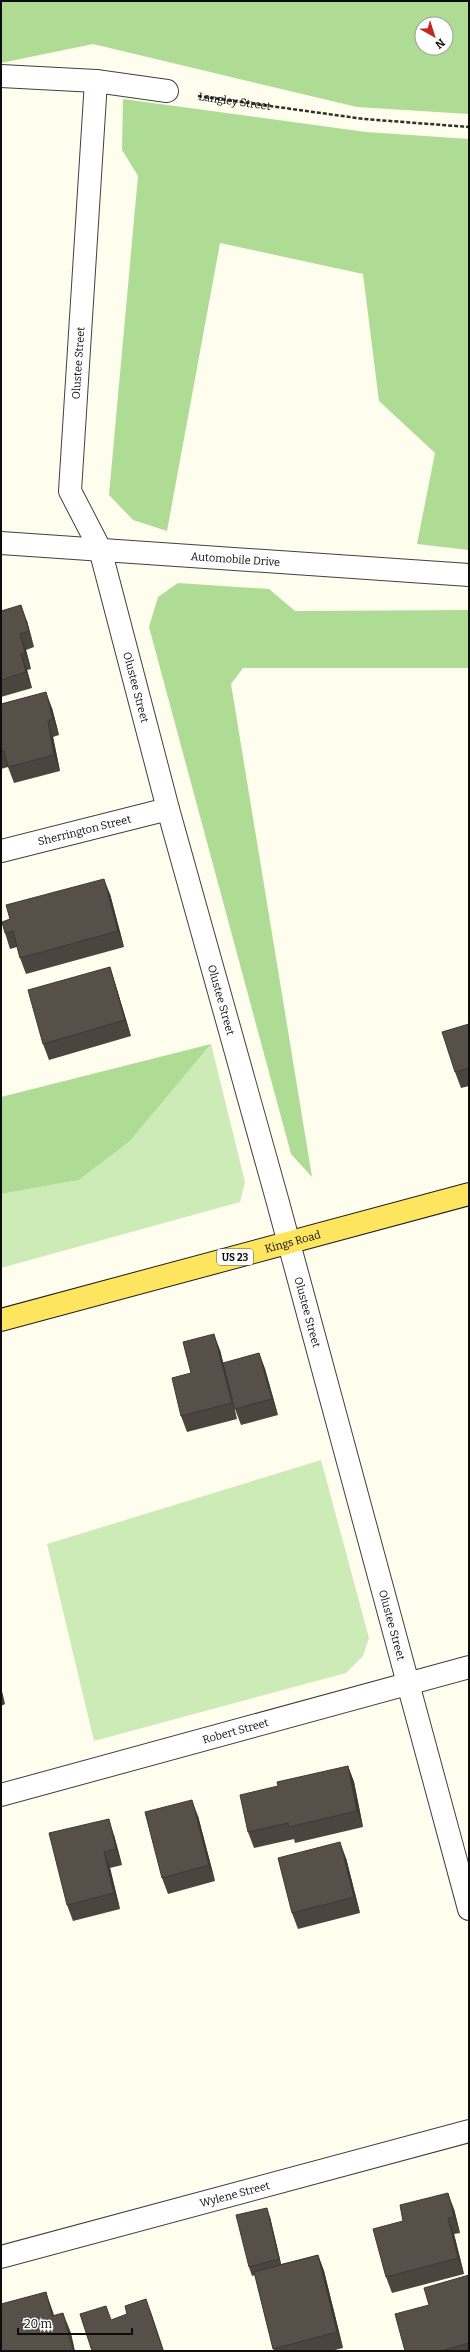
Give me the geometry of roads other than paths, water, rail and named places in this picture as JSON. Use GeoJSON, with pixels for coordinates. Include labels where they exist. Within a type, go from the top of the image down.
{"type":"FeatureCollection","features":[{"type":"Feature","properties":{"kind":"main road","name":"Kings Road"},"geometry":{"type":"LineString","coordinates":[[1,1320],[469,1194]]}},
{"type":"Feature","properties":{"kind":"street"},"geometry":{"type":"LineString","coordinates":[[1,76],[96,81],[168,91]]}},
{"type":"Feature","properties":{"kind":"street","name":"Olustee Street"},"geometry":{"type":"LineString","coordinates":[[96,81],[70,491],[100,549],[168,809],[289,1243],[469,1909]]}},
{"type":"Feature","properties":{"kind":"street","name":"Automobile Drive"},"geometry":{"type":"LineString","coordinates":[[1,543],[469,575]]}},
{"type":"Feature","properties":{"kind":"street","name":"Sherrington Street"},"geometry":{"type":"LineString","coordinates":[[1,851],[168,809]]}},
{"type":"Feature","properties":{"kind":"street","name":"Robert Street"},"geometry":{"type":"LineString","coordinates":[[1,1795],[469,1667]]}},
{"type":"Feature","properties":{"kind":"street","name":"Wylene Street"},"geometry":{"type":"LineString","coordinates":[[1,2257],[469,2131]]}}]}
